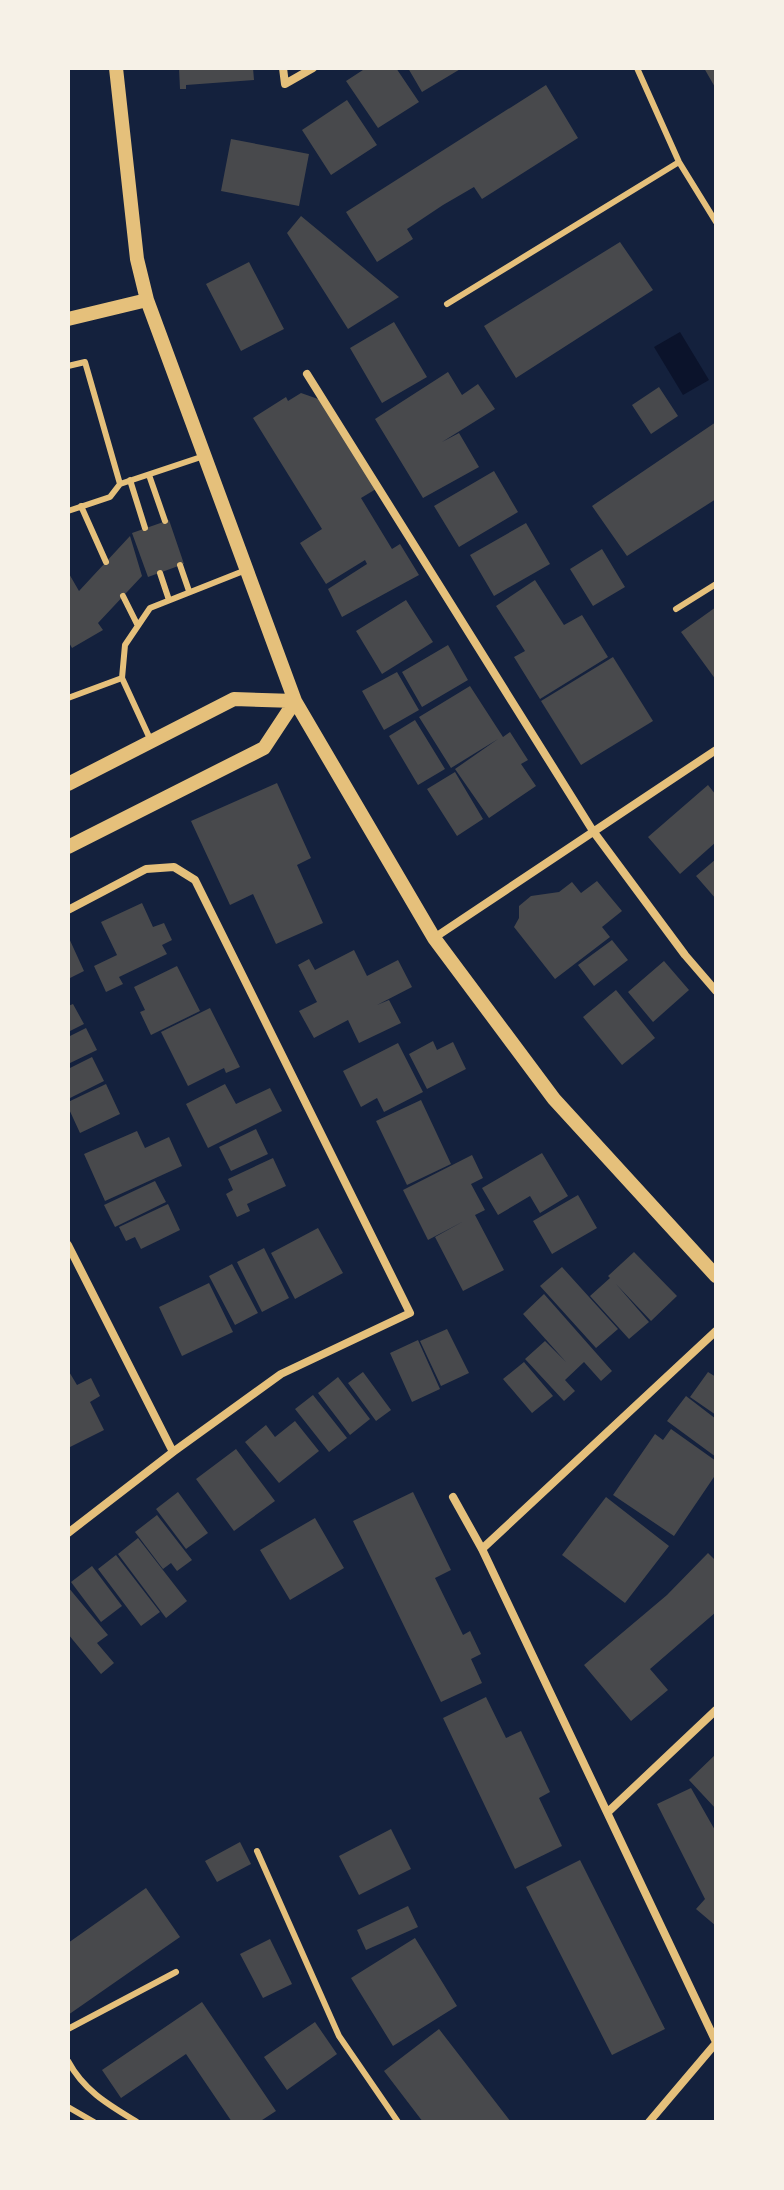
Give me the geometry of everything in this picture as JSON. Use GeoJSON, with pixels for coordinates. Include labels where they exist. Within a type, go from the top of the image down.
{"type":"FeatureCollection","features":[{"type":"Feature","properties":{"kind":"street"},"geometry":{"type":"LineString","coordinates":[[116,68],[137,259],[147,300],[295,701],[434,938],[554,1099],[716,1276]]}},
{"type":"Feature","properties":{"kind":"street"},"geometry":{"type":"LineString","coordinates":[[283,68],[285,84],[313,68]]}},
{"type":"Feature","properties":{"kind":"street"},"geometry":{"type":"LineString","coordinates":[[68,319],[147,300]]}},
{"type":"Feature","properties":{"kind":"street"},"geometry":{"type":"LineString","coordinates":[[307,374],[593,831],[685,955],[716,991]]}},
{"type":"Feature","properties":{"kind":"street"},"geometry":{"type":"LineString","coordinates":[[68,784],[234,699],[295,701]]}},
{"type":"Feature","properties":{"kind":"street"},"geometry":{"type":"LineString","coordinates":[[68,847],[264,748],[295,701]]}},
{"type":"Feature","properties":{"kind":"street"},"geometry":{"type":"LineString","coordinates":[[434,938],[716,750]]}},
{"type":"Feature","properties":{"kind":"street"},"geometry":{"type":"LineString","coordinates":[[68,910],[146,869],[174,867],[195,880],[410,1313],[281,1374],[68,1533]]}},
{"type":"Feature","properties":{"kind":"street"},"geometry":{"type":"LineString","coordinates":[[68,1245],[173,1452]]}},
{"type":"Feature","properties":{"kind":"street"},"geometry":{"type":"LineString","coordinates":[[482,1549],[716,1331]]}},
{"type":"Feature","properties":{"kind":"street"},"geometry":{"type":"LineString","coordinates":[[453,1497],[482,1549],[716,2042],[649,2122]]}},
{"type":"Feature","properties":{"kind":"street"},"geometry":{"type":"LineString","coordinates":[[608,1812],[716,1710]]}},
{"type":"Feature","properties":{"kind":"lane"},"geometry":{"type":"LineString","coordinates":[[637,68],[679,162],[716,222]]}},
{"type":"Feature","properties":{"kind":"lane"},"geometry":{"type":"LineString","coordinates":[[447,304],[679,162]]}},
{"type":"Feature","properties":{"kind":"lane"},"geometry":{"type":"LineString","coordinates":[[68,366],[85,362],[120,484]]}},
{"type":"Feature","properties":{"kind":"lane"},"geometry":{"type":"LineString","coordinates":[[68,511],[110,497],[120,484],[204,456]]}},
{"type":"Feature","properties":{"kind":"lane"},"geometry":{"type":"LineString","coordinates":[[149,475],[165,521]]}},
{"type":"Feature","properties":{"kind":"lane"},"geometry":{"type":"LineString","coordinates":[[130,480],[145,528]]}},
{"type":"Feature","properties":{"kind":"lane"},"geometry":{"type":"LineString","coordinates":[[81,506],[106,562]]}},
{"type":"Feature","properties":{"kind":"lane"},"geometry":{"type":"LineString","coordinates":[[180,565],[189,591]]}},
{"type":"Feature","properties":{"kind":"lane"},"geometry":{"type":"LineString","coordinates":[[151,741],[122,678],[125,645],[150,608],[246,570]]}},
{"type":"Feature","properties":{"kind":"lane"},"geometry":{"type":"LineString","coordinates":[[160,573],[169,600]]}},
{"type":"Feature","properties":{"kind":"lane"},"geometry":{"type":"LineString","coordinates":[[676,609],[716,584]]}},
{"type":"Feature","properties":{"kind":"lane"},"geometry":{"type":"LineString","coordinates":[[123,596],[137,624]]}},
{"type":"Feature","properties":{"kind":"lane"},"geometry":{"type":"LineString","coordinates":[[68,698],[122,678]]}},
{"type":"Feature","properties":{"kind":"lane"},"geometry":{"type":"LineString","coordinates":[[257,1851],[339,2036],[398,2122]]}},
{"type":"Feature","properties":{"kind":"lane"},"geometry":{"type":"LineString","coordinates":[[68,2029],[176,1972]]}},
{"type":"Feature","properties":{"kind":"lane"},"geometry":{"type":"LineString","coordinates":[[68,2061],[83,2084],[96,2096],[137,2122]]}},
{"type":"Feature","properties":{"kind":"lane"},"geometry":{"type":"LineString","coordinates":[[68,2107],[94,2122]]}},
{"type":"Feature","properties":{"kind":"water"},"geometry":{"type":"Polygon","coordinates":[[[680,332],[709,380],[683,395],[654,347],[680,332]]]}},
{"type":"Feature","properties":{"kind":"building"},"geometry":{"type":"Polygon","coordinates":[[[179,68],[253,68],[254,80],[186,85],[186,89],[180,89],[179,68]]]}},
{"type":"Feature","properties":{"kind":"building"},"geometry":{"type":"Polygon","coordinates":[[[366,68],[396,68],[419,102],[378,128],[346,81],[366,68]]]}},
{"type":"Feature","properties":{"kind":"building"},"geometry":{"type":"Polygon","coordinates":[[[408,68],[462,68],[422,92],[408,68]]]}},
{"type":"Feature","properties":{"kind":"building"},"geometry":{"type":"Polygon","coordinates":[[[704,68],[716,68],[716,89],[704,68]]]}},
{"type":"Feature","properties":{"kind":"building"},"geometry":{"type":"Polygon","coordinates":[[[546,85],[578,138],[482,199],[474,187],[443,205],[407,229],[413,239],[377,262],[346,212],[546,85]]]}},
{"type":"Feature","properties":{"kind":"building"},"geometry":{"type":"Polygon","coordinates":[[[347,100],[377,145],[331,175],[302,130],[347,100]]]}},
{"type":"Feature","properties":{"kind":"building"},"geometry":{"type":"Polygon","coordinates":[[[231,139],[309,154],[299,206],[221,191],[231,139]]]}},
{"type":"Feature","properties":{"kind":"building"},"geometry":{"type":"Polygon","coordinates":[[[301,216],[399,297],[348,329],[287,233],[301,216]]]}},
{"type":"Feature","properties":{"kind":"building"},"geometry":{"type":"Polygon","coordinates":[[[620,242],[653,290],[516,378],[484,326],[620,242]]]}},
{"type":"Feature","properties":{"kind":"building"},"geometry":{"type":"Polygon","coordinates":[[[249,262],[284,329],[241,351],[206,284],[249,262]]]}},
{"type":"Feature","properties":{"kind":"building"},"geometry":{"type":"Polygon","coordinates":[[[394,322],[427,377],[382,403],[350,348],[394,322]]]}},
{"type":"Feature","properties":{"kind":"building"},"geometry":{"type":"Polygon","coordinates":[[[448,372],[462,395],[478,384],[495,409],[442,442],[459,433],[479,467],[423,498],[375,419],[448,372]]]}},
{"type":"Feature","properties":{"kind":"building"},"geometry":{"type":"Polygon","coordinates":[[[659,387],[678,416],[651,434],[632,405],[659,387]]]}},
{"type":"Feature","properties":{"kind":"building"},"geometry":{"type":"Polygon","coordinates":[[[301,393],[321,400],[376,489],[361,498],[392,549],[400,544],[419,575],[342,617],[328,589],[367,564],[365,560],[326,584],[300,543],[322,529],[253,418],[286,397],[288,401],[301,393]]]}},
{"type":"Feature","properties":{"kind":"building"},"geometry":{"type":"Polygon","coordinates":[[[716,422],[716,499],[627,556],[592,506],[716,422]]]}},
{"type":"Feature","properties":{"kind":"building"},"geometry":{"type":"Polygon","coordinates":[[[494,471],[518,512],[459,547],[434,506],[494,471]]]}},
{"type":"Feature","properties":{"kind":"building"},"geometry":{"type":"Polygon","coordinates":[[[169,520],[184,564],[148,577],[132,533],[169,520]]]}},
{"type":"Feature","properties":{"kind":"building"},"geometry":{"type":"Polygon","coordinates":[[[526,523],[550,564],[494,596],[470,555],[526,523]]]}},
{"type":"Feature","properties":{"kind":"building"},"geometry":{"type":"Polygon","coordinates":[[[130,536],[142,576],[98,623],[103,630],[72,648],[68,641],[68,572],[79,591],[130,536]]]}},
{"type":"Feature","properties":{"kind":"building"},"geometry":{"type":"Polygon","coordinates":[[[602,549],[625,587],[593,606],[570,569],[602,549]]]}},
{"type":"Feature","properties":{"kind":"building"},"geometry":{"type":"Polygon","coordinates":[[[535,580],[564,625],[582,615],[608,657],[540,699],[514,657],[525,651],[496,606],[535,580]]]}},
{"type":"Feature","properties":{"kind":"building"},"geometry":{"type":"Polygon","coordinates":[[[406,600],[433,642],[382,674],[356,631],[406,600]]]}},
{"type":"Feature","properties":{"kind":"building"},"geometry":{"type":"Polygon","coordinates":[[[716,607],[716,680],[681,632],[716,607]]]}},
{"type":"Feature","properties":{"kind":"building"},"geometry":{"type":"Polygon","coordinates":[[[448,645],[468,680],[422,707],[402,672],[448,645]]]}},
{"type":"Feature","properties":{"kind":"building"},"geometry":{"type":"Polygon","coordinates":[[[613,657],[653,721],[581,765],[541,701],[613,657]]]}},
{"type":"Feature","properties":{"kind":"building"},"geometry":{"type":"Polygon","coordinates":[[[397,672],[419,710],[384,730],[362,691],[397,672]]]}},
{"type":"Feature","properties":{"kind":"building"},"geometry":{"type":"Polygon","coordinates":[[[470,686],[503,737],[510,732],[528,760],[521,764],[536,786],[489,818],[455,769],[498,739],[451,768],[419,717],[470,686]]]}},
{"type":"Feature","properties":{"kind":"building"},"geometry":{"type":"Polygon","coordinates":[[[415,720],[445,769],[418,785],[389,736],[415,720]]]}},
{"type":"Feature","properties":{"kind":"building"},"geometry":{"type":"Polygon","coordinates":[[[455,772],[483,819],[457,836],[427,789],[455,772]]]}},
{"type":"Feature","properties":{"kind":"building"},"geometry":{"type":"Polygon","coordinates":[[[277,783],[311,858],[297,865],[323,923],[276,944],[253,894],[230,905],[191,821],[277,783]]]}},
{"type":"Feature","properties":{"kind":"building"},"geometry":{"type":"Polygon","coordinates":[[[708,785],[716,795],[716,842],[680,874],[648,837],[708,785]]]}},
{"type":"Feature","properties":{"kind":"building"},"geometry":{"type":"Polygon","coordinates":[[[716,859],[716,899],[696,876],[716,859]]]}},
{"type":"Feature","properties":{"kind":"building"},"geometry":{"type":"Polygon","coordinates":[[[597,881],[622,911],[602,927],[610,937],[555,979],[514,927],[519,918],[519,906],[531,896],[559,892],[572,882],[581,893],[597,881]]]}},
{"type":"Feature","properties":{"kind":"building"},"geometry":{"type":"Polygon","coordinates":[[[142,903],[153,927],[164,923],[172,940],[162,945],[167,954],[119,977],[123,984],[106,992],[94,966],[117,955],[101,922],[142,903]]]}},
{"type":"Feature","properties":{"kind":"building"},"geometry":{"type":"Polygon","coordinates":[[[68,936],[84,971],[68,979],[68,936]]]}},
{"type":"Feature","properties":{"kind":"building"},"geometry":{"type":"Polygon","coordinates":[[[612,940],[628,960],[594,986],[578,965],[612,940]]]}},
{"type":"Feature","properties":{"kind":"building"},"geometry":{"type":"Polygon","coordinates":[[[354,950],[367,976],[398,960],[412,987],[377,1005],[389,1000],[401,1023],[359,1043],[348,1020],[314,1038],[299,1011],[317,1002],[298,965],[309,959],[315,970],[354,950]]]}},
{"type":"Feature","properties":{"kind":"building"},"geometry":{"type":"Polygon","coordinates":[[[664,961],[689,990],[653,1022],[628,992],[664,961]]]}},
{"type":"Feature","properties":{"kind":"building"},"geometry":{"type":"Polygon","coordinates":[[[177,966],[200,1011],[151,1035],[140,1012],[145,1010],[134,987],[177,966]]]}},
{"type":"Feature","properties":{"kind":"building"},"geometry":{"type":"Polygon","coordinates":[[[616,990],[655,1038],[622,1065],[583,1017],[616,990]]]}},
{"type":"Feature","properties":{"kind":"building"},"geometry":{"type":"Polygon","coordinates":[[[73,1004],[84,1024],[68,1032],[68,1006],[73,1004]]]}},
{"type":"Feature","properties":{"kind":"building"},"geometry":{"type":"Polygon","coordinates":[[[210,1008],[240,1067],[226,1073],[224,1068],[188,1086],[161,1032],[210,1008]]]}},
{"type":"Feature","properties":{"kind":"building"},"geometry":{"type":"Polygon","coordinates":[[[86,1028],[97,1050],[68,1064],[68,1037],[86,1028]]]}},
{"type":"Feature","properties":{"kind":"building"},"geometry":{"type":"Polygon","coordinates":[[[433,1041],[437,1050],[453,1042],[466,1069],[427,1089],[409,1054],[433,1041]]]}},
{"type":"Feature","properties":{"kind":"building"},"geometry":{"type":"Polygon","coordinates":[[[398,1043],[423,1092],[384,1112],[377,1098],[361,1107],[343,1071],[398,1043]]]}},
{"type":"Feature","properties":{"kind":"building"},"geometry":{"type":"Polygon","coordinates":[[[92,1057],[104,1081],[68,1099],[68,1069],[92,1057]]]}},
{"type":"Feature","properties":{"kind":"building"},"geometry":{"type":"Polygon","coordinates":[[[106,1084],[120,1114],[80,1133],[68,1102],[106,1084]]]}},
{"type":"Feature","properties":{"kind":"building"},"geometry":{"type":"Polygon","coordinates":[[[225,1084],[236,1104],[270,1088],[282,1111],[208,1148],[186,1104],[225,1084]]]}},
{"type":"Feature","properties":{"kind":"building"},"geometry":{"type":"Polygon","coordinates":[[[421,1100],[451,1164],[407,1185],[376,1121],[421,1100]]]}},
{"type":"Feature","properties":{"kind":"building"},"geometry":{"type":"Polygon","coordinates":[[[256,1129],[268,1154],[231,1171],[219,1147],[256,1129]]]}},
{"type":"Feature","properties":{"kind":"building"},"geometry":{"type":"Polygon","coordinates":[[[137,1131],[145,1148],[169,1137],[182,1166],[105,1201],[84,1154],[137,1131]]]}},
{"type":"Feature","properties":{"kind":"building"},"geometry":{"type":"Polygon","coordinates":[[[542,1153],[568,1196],[540,1213],[530,1196],[498,1215],[482,1188],[542,1153]]]}},
{"type":"Feature","properties":{"kind":"building"},"geometry":{"type":"Polygon","coordinates":[[[472,1155],[483,1178],[471,1184],[485,1210],[475,1215],[504,1270],[463,1291],[435,1237],[464,1221],[428,1240],[403,1190],[472,1155]]]}},
{"type":"Feature","properties":{"kind":"building"},"geometry":{"type":"Polygon","coordinates":[[[273,1158],[286,1186],[247,1204],[250,1211],[237,1217],[226,1194],[233,1190],[228,1179],[273,1158]]]}},
{"type":"Feature","properties":{"kind":"building"},"geometry":{"type":"Polygon","coordinates":[[[155,1181],[166,1202],[115,1227],[104,1205],[155,1181]]]}},
{"type":"Feature","properties":{"kind":"building"},"geometry":{"type":"Polygon","coordinates":[[[578,1195],[597,1228],[552,1254],[533,1221],[578,1195]]]}},
{"type":"Feature","properties":{"kind":"building"},"geometry":{"type":"Polygon","coordinates":[[[168,1204],[180,1230],[141,1249],[135,1237],[126,1241],[119,1227],[168,1204]]]}},
{"type":"Feature","properties":{"kind":"building"},"geometry":{"type":"Polygon","coordinates":[[[318,1228],[343,1273],[295,1299],[271,1253],[318,1228]]]}},
{"type":"Feature","properties":{"kind":"building"},"geometry":{"type":"Polygon","coordinates":[[[264,1248],[289,1298],[262,1312],[237,1262],[264,1248]]]}},
{"type":"Feature","properties":{"kind":"building"},"geometry":{"type":"Polygon","coordinates":[[[634,1252],[677,1296],[651,1321],[616,1284],[649,1322],[629,1339],[590,1296],[634,1252]]]}},
{"type":"Feature","properties":{"kind":"building"},"geometry":{"type":"Polygon","coordinates":[[[232,1264],[258,1313],[235,1325],[209,1276],[232,1264]]]}},
{"type":"Feature","properties":{"kind":"building"},"geometry":{"type":"Polygon","coordinates":[[[562,1267],[618,1329],[596,1348],[540,1286],[562,1267]]]}},
{"type":"Feature","properties":{"kind":"building"},"geometry":{"type":"Polygon","coordinates":[[[209,1283],[233,1332],[182,1356],[159,1307],[209,1283]]]}},
{"type":"Feature","properties":{"kind":"building"},"geometry":{"type":"Polygon","coordinates":[[[544,1294],[612,1371],[601,1381],[584,1362],[565,1380],[575,1391],[564,1401],[525,1359],[545,1341],[566,1362],[523,1314],[544,1294]]]}},
{"type":"Feature","properties":{"kind":"building"},"geometry":{"type":"Polygon","coordinates":[[[447,1329],[469,1373],[441,1386],[420,1341],[447,1329]]]}},
{"type":"Feature","properties":{"kind":"building"},"geometry":{"type":"Polygon","coordinates":[[[418,1340],[440,1389],[412,1402],[390,1353],[418,1340]]]}},
{"type":"Feature","properties":{"kind":"building"},"geometry":{"type":"Polygon","coordinates":[[[524,1362],[553,1396],[532,1413],[503,1379],[524,1362]]]}},
{"type":"Feature","properties":{"kind":"building"},"geometry":{"type":"Polygon","coordinates":[[[68,1370],[77,1385],[91,1378],[100,1396],[90,1402],[104,1430],[68,1448],[68,1370]]]}},
{"type":"Feature","properties":{"kind":"building"},"geometry":{"type":"Polygon","coordinates":[[[363,1372],[391,1410],[376,1421],[348,1383],[363,1372]]]}},
{"type":"Feature","properties":{"kind":"building"},"geometry":{"type":"Polygon","coordinates":[[[708,1372],[716,1377],[716,1415],[690,1397],[708,1372]]]}},
{"type":"Feature","properties":{"kind":"building"},"geometry":{"type":"Polygon","coordinates":[[[338,1377],[370,1419],[350,1435],[318,1393],[338,1377]]]}},
{"type":"Feature","properties":{"kind":"building"},"geometry":{"type":"Polygon","coordinates":[[[313,1395],[347,1438],[329,1452],[295,1409],[313,1395]]]}},
{"type":"Feature","properties":{"kind":"building"},"geometry":{"type":"Polygon","coordinates":[[[686,1396],[716,1419],[716,1457],[667,1421],[686,1396]]]}},
{"type":"Feature","properties":{"kind":"building"},"geometry":{"type":"Polygon","coordinates":[[[295,1421],[319,1451],[279,1483],[245,1442],[266,1425],[275,1437],[295,1421]]]}},
{"type":"Feature","properties":{"kind":"building"},"geometry":{"type":"Polygon","coordinates":[[[671,1429],[716,1461],[716,1474],[674,1536],[613,1495],[655,1434],[663,1440],[671,1429]]]}},
{"type":"Feature","properties":{"kind":"building"},"geometry":{"type":"Polygon","coordinates":[[[236,1449],[275,1501],[234,1531],[196,1479],[236,1449]]]}},
{"type":"Feature","properties":{"kind":"building"},"geometry":{"type":"Polygon","coordinates":[[[178,1492],[208,1533],[186,1549],[156,1509],[178,1492]]]}},
{"type":"Feature","properties":{"kind":"building"},"geometry":{"type":"Polygon","coordinates":[[[413,1492],[451,1570],[435,1578],[463,1635],[470,1631],[481,1654],[471,1659],[482,1683],[441,1702],[353,1521],[413,1492]]]}},
{"type":"Feature","properties":{"kind":"building"},"geometry":{"type":"Polygon","coordinates":[[[606,1497],[669,1546],[625,1603],[562,1555],[606,1497]]]}},
{"type":"Feature","properties":{"kind":"building"},"geometry":{"type":"Polygon","coordinates":[[[157,1515],[192,1560],[177,1571],[171,1563],[163,1569],[135,1532],[157,1515]]]}},
{"type":"Feature","properties":{"kind":"building"},"geometry":{"type":"Polygon","coordinates":[[[315,1518],[344,1568],[290,1600],[260,1550],[315,1518]]]}},
{"type":"Feature","properties":{"kind":"building"},"geometry":{"type":"Polygon","coordinates":[[[138,1538],[187,1601],[166,1618],[118,1554],[138,1538]]]}},
{"type":"Feature","properties":{"kind":"building"},"geometry":{"type":"Polygon","coordinates":[[[708,1553],[716,1561],[716,1612],[650,1669],[668,1690],[631,1721],[584,1665],[667,1595],[708,1553]]]}},
{"type":"Feature","properties":{"kind":"building"},"geometry":{"type":"Polygon","coordinates":[[[116,1555],[160,1612],[141,1626],[98,1569],[116,1555]]]}},
{"type":"Feature","properties":{"kind":"building"},"geometry":{"type":"Polygon","coordinates":[[[92,1566],[122,1606],[101,1622],[71,1582],[92,1566]]]}},
{"type":"Feature","properties":{"kind":"building"},"geometry":{"type":"Polygon","coordinates":[[[68,1587],[108,1635],[97,1643],[114,1663],[101,1674],[68,1634],[68,1587]]]}},
{"type":"Feature","properties":{"kind":"building"},"geometry":{"type":"Polygon","coordinates":[[[486,1697],[506,1738],[521,1731],[550,1792],[539,1798],[562,1846],[515,1869],[443,1718],[486,1697]]]}},
{"type":"Feature","properties":{"kind":"building"},"geometry":{"type":"Polygon","coordinates":[[[716,1754],[716,1809],[689,1780],[716,1754]]]}},
{"type":"Feature","properties":{"kind":"building"},"geometry":{"type":"Polygon","coordinates":[[[691,1788],[716,1832],[716,1926],[696,1909],[705,1899],[657,1804],[691,1788]]]}},
{"type":"Feature","properties":{"kind":"building"},"geometry":{"type":"Polygon","coordinates":[[[391,1829],[411,1869],[359,1895],[339,1856],[391,1829]]]}},
{"type":"Feature","properties":{"kind":"building"},"geometry":{"type":"Polygon","coordinates":[[[240,1842],[251,1864],[217,1882],[205,1861],[240,1842]]]}},
{"type":"Feature","properties":{"kind":"building"},"geometry":{"type":"Polygon","coordinates":[[[580,1860],[665,2029],[612,2055],[526,1887],[580,1860]]]}},
{"type":"Feature","properties":{"kind":"building"},"geometry":{"type":"Polygon","coordinates":[[[146,1888],[180,1937],[68,2015],[68,1943],[146,1888]]]}},
{"type":"Feature","properties":{"kind":"building"},"geometry":{"type":"Polygon","coordinates":[[[408,1906],[418,1927],[366,1950],[357,1930],[408,1906]]]}},
{"type":"Feature","properties":{"kind":"building"},"geometry":{"type":"Polygon","coordinates":[[[415,1938],[457,2006],[393,2046],[351,1978],[415,1938]]]}},
{"type":"Feature","properties":{"kind":"building"},"geometry":{"type":"Polygon","coordinates":[[[270,1939],[292,1984],[263,1998],[240,1954],[270,1939]]]}},
{"type":"Feature","properties":{"kind":"building"},"geometry":{"type":"Polygon","coordinates":[[[202,2002],[276,2111],[259,2122],[232,2122],[186,2054],[121,2098],[102,2070],[202,2002]]]}},
{"type":"Feature","properties":{"kind":"building"},"geometry":{"type":"Polygon","coordinates":[[[315,2022],[337,2054],[287,2090],[264,2057],[315,2022]]]}},
{"type":"Feature","properties":{"kind":"building"},"geometry":{"type":"Polygon","coordinates":[[[439,2029],[511,2122],[423,2122],[384,2071],[439,2029]]]}}]}
